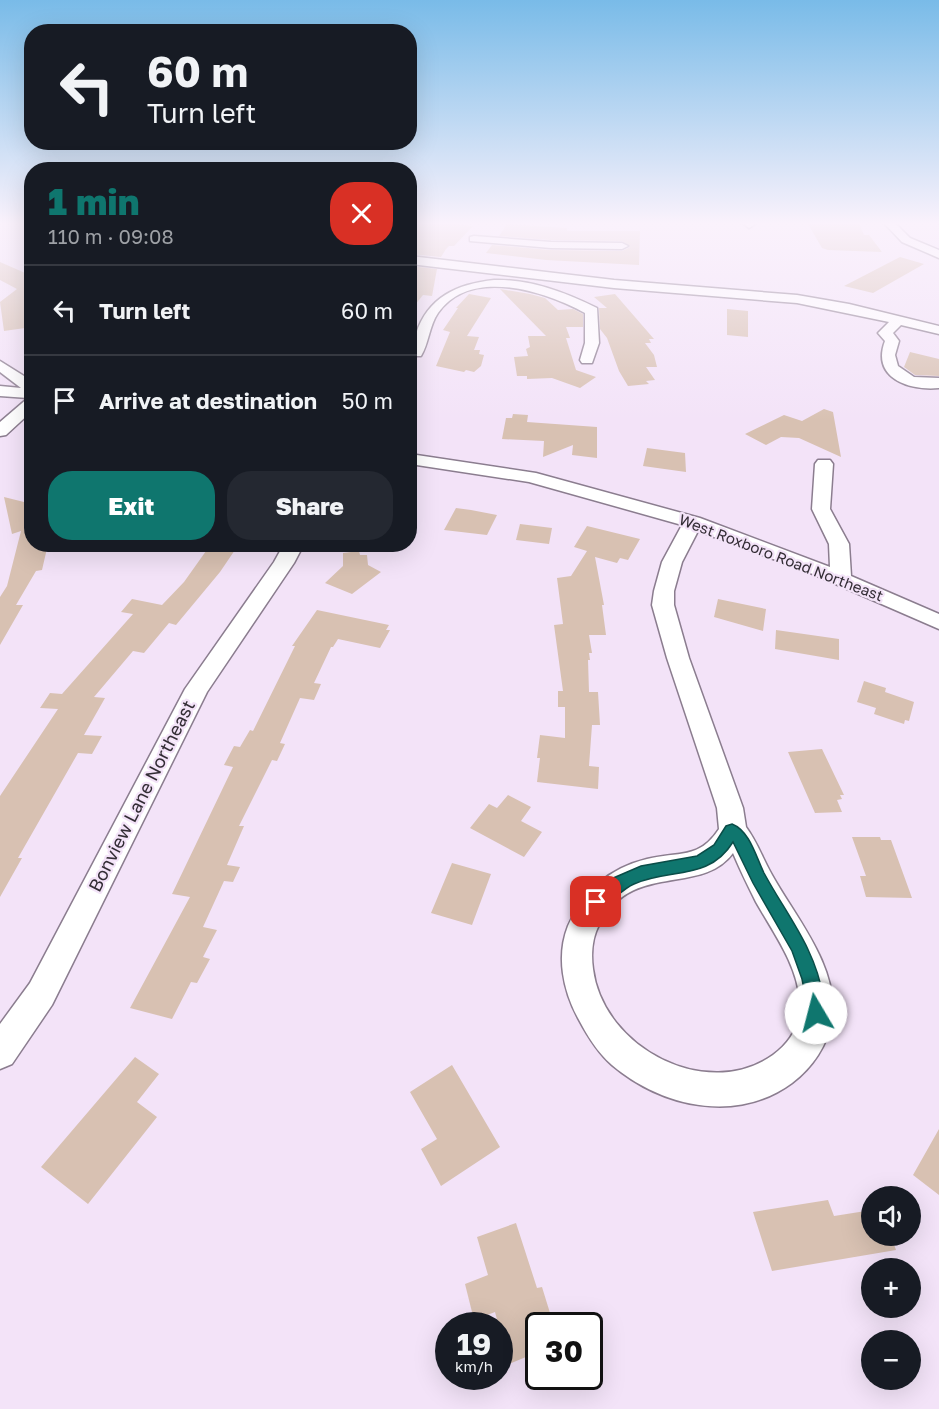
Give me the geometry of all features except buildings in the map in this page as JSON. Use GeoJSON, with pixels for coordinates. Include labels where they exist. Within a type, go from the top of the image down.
{"type":"FeatureCollection","features":[{"type":"Feature","properties":{"kind":"street"},"geometry":{"type":"LineString","coordinates":[[417,351],[436,307],[450,295],[463,290]]}},
{"type":"Feature","properties":{"kind":"street"},"geometry":{"type":"LineString","coordinates":[[550,290],[592,311],[592,343],[587,360]]}},
{"type":"Feature","properties":{"kind":"street"},"geometry":{"type":"LineString","coordinates":[[661,290],[797,299],[899,319],[939,330]]}},
{"type":"Feature","properties":{"kind":"street"},"geometry":{"type":"LineString","coordinates":[[899,319],[885,333],[892,341],[888,360],[890,366],[905,379],[926,384],[939,383]]}},
{"type":"Feature","properties":{"kind":"street"},"geometry":{"type":"LineString","coordinates":[[0,364],[24,383]]}},
{"type":"Feature","properties":{"kind":"street"},"geometry":{"type":"LineString","coordinates":[[0,391],[24,393]]}},
{"type":"Feature","properties":{"kind":"street"},"geometry":{"type":"LineString","coordinates":[[0,431],[24,409]]}},
{"type":"Feature","properties":{"kind":"street","name":"West Roxboro Road Northeast"},"geometry":{"type":"LineString","coordinates":[[417,460],[530,477],[693,522],[841,579],[939,622]]}},
{"type":"Feature","properties":{"kind":"street"},"geometry":{"type":"LineString","coordinates":[[824,464],[821,509],[839,544],[841,579]]}},
{"type":"Feature","properties":{"kind":"street"},"geometry":{"type":"LineString","coordinates":[[693,522],[672,562],[664,591],[663,605],[678,658],[730,808],[732,831],[720,849],[702,861],[683,867],[647,871],[616,884],[596,902],[582,928],[577,946],[576,967],[580,989],[590,1012],[603,1032],[620,1051],[641,1067],[666,1080],[691,1088],[717,1090],[743,1088],[765,1081],[786,1068],[799,1054],[811,1034],[816,1013],[811,979],[800,948],[759,878],[738,836],[732,831]]}},
{"type":"Feature","properties":{"kind":"street","name":"Bonview Lane Northeast"},"geometry":{"type":"LineString","coordinates":[[0,1052],[41,994],[197,689],[290,552]]}},
{"type":"Feature","properties":{"kind":"route"},"geometry":{"type":"LineString","coordinates":[[596,902],[616,884],[647,871],[683,867],[702,861],[720,849],[732,831],[738,836],[759,878],[800,948],[811,979],[816,1013]]}}]}
